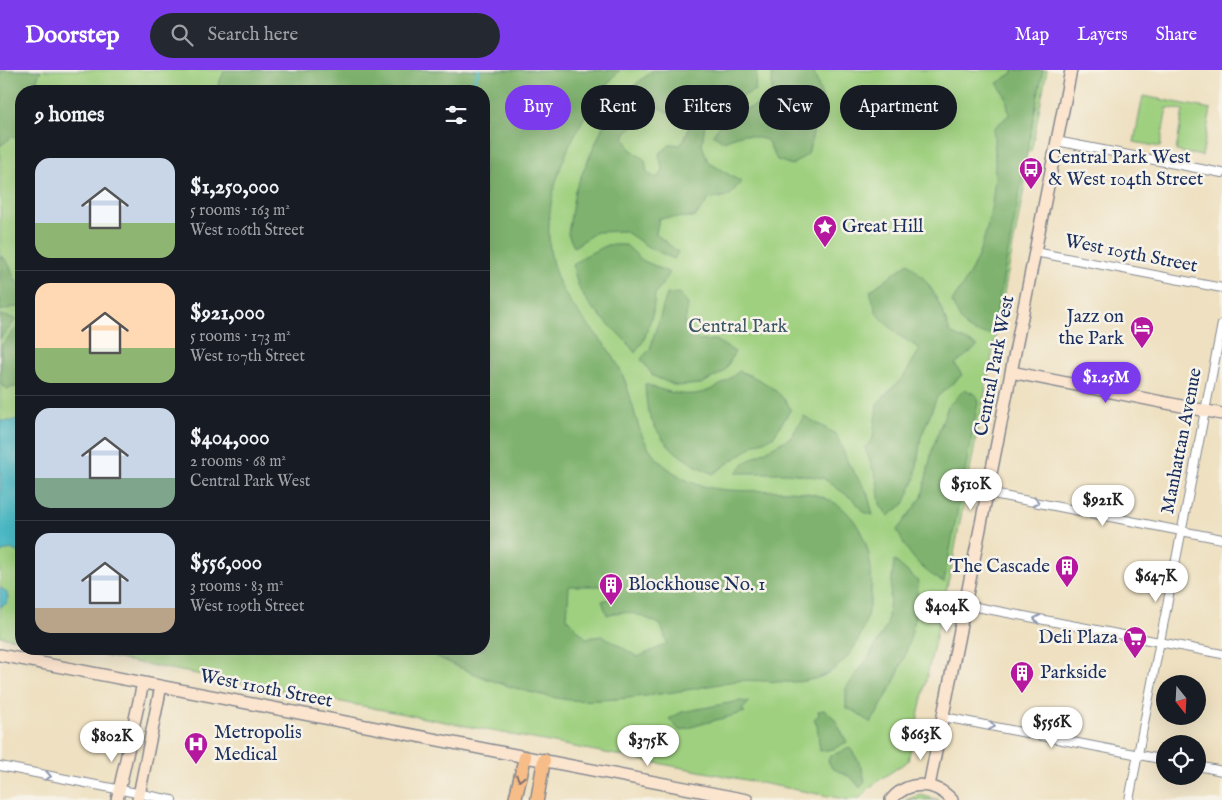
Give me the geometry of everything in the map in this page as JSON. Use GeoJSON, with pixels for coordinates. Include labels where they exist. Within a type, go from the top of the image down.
{"type":"FeatureCollection","features":[{"type":"Feature","properties":{"kind":"main road","name":"Central Park West"},"geometry":{"type":"LineString","coordinates":[[929,786],[1070,70]]}},
{"type":"Feature","properties":{"kind":"main road"},"geometry":{"type":"LineString","coordinates":[[1012,372],[1222,414]]}},
{"type":"Feature","properties":{"kind":"main road","name":"West 110th Street"},"geometry":{"type":"LineString","coordinates":[[0,655],[747,800]]}},
{"type":"Feature","properties":{"kind":"main road"},"geometry":{"type":"LineString","coordinates":[[118,795],[143,683]]}},
{"type":"Feature","properties":{"kind":"main road"},"geometry":{"type":"LineString","coordinates":[[139,797],[161,686]]}},
{"type":"Feature","properties":{"kind":"main road"},"geometry":{"type":"LineString","coordinates":[[515,800],[525,757]]}},
{"type":"Feature","properties":{"kind":"main road"},"geometry":{"type":"LineString","coordinates":[[537,800],[544,760]]}},
{"type":"Feature","properties":{"kind":"main road"},"geometry":{"type":"LineString","coordinates":[[891,800],[910,787],[929,786],[943,792],[952,800]]}},
{"type":"Feature","properties":{"kind":"street"},"geometry":{"type":"LineString","coordinates":[[1056,141],[1222,173]]}},
{"type":"Feature","properties":{"kind":"street","name":"West 105th Street"},"geometry":{"type":"LineString","coordinates":[[1035,252],[1222,288]]}},
{"type":"Feature","properties":{"kind":"street","name":"Manhattan Avenue"},"geometry":{"type":"LineString","coordinates":[[1129,800],[1222,324]]}},
{"type":"Feature","properties":{"kind":"street"},"geometry":{"type":"LineString","coordinates":[[988,493],[1222,538]]}},
{"type":"Feature","properties":{"kind":"street"},"geometry":{"type":"LineString","coordinates":[[966,605],[1222,654]]}},
{"type":"Feature","properties":{"kind":"street"},"geometry":{"type":"LineString","coordinates":[[944,717],[1156,758]]}},
{"type":"Feature","properties":{"kind":"street"},"geometry":{"type":"LineString","coordinates":[[0,766],[118,795],[172,800]]}},
{"type":"Feature","properties":{"kind":"street"},"geometry":{"type":"LineString","coordinates":[[1206,768],[1222,771]]}},
{"type":"Feature","properties":{"kind":"green space","name":"Central Park"},"geometry":{"type":"Polygon","coordinates":[[[0,70],[1047,70],[1031,152],[1028,151],[1025,162],[1029,163],[951,569],[908,761],[875,783],[859,799],[849,800],[98,655],[490,655],[490,85],[15,85],[15,639],[0,636],[0,70]]]}},
{"type":"Feature","properties":{"kind":"green space"},"geometry":{"type":"Polygon","coordinates":[[[2,70],[41,70],[35,85],[15,85],[15,138],[12,137],[0,146],[0,104],[2,101],[0,77],[2,70]]]}},
{"type":"Feature","properties":{"kind":"green space"},"geometry":{"type":"Polygon","coordinates":[[[225,70],[620,70],[608,85],[581,85],[581,124],[570,145],[558,175],[551,205],[549,235],[553,264],[564,292],[607,347],[619,367],[645,441],[665,466],[681,477],[704,486],[729,490],[807,493],[830,500],[849,515],[864,539],[869,558],[871,579],[870,601],[865,623],[857,643],[845,660],[829,672],[810,680],[790,682],[749,680],[647,696],[576,700],[526,691],[472,673],[434,655],[490,655],[490,85],[218,85],[225,70]],[[569,586],[567,619],[586,638],[603,636],[638,657],[667,644],[661,625],[641,616],[628,613],[622,612],[607,615],[602,601],[616,597],[617,593],[611,586],[569,586]]]}},
{"type":"Feature","properties":{"kind":"green space"},"geometry":{"type":"Polygon","coordinates":[[[654,70],[757,70],[755,90],[749,93],[749,85],[665,85],[665,111],[658,107],[655,109],[655,85],[635,85],[654,70]]]}},
{"type":"Feature","properties":{"kind":"green space"},"geometry":{"type":"Polygon","coordinates":[[[772,70],[813,70],[818,85],[772,85],[772,70]]]}},
{"type":"Feature","properties":{"kind":"green space"},"geometry":{"type":"Polygon","coordinates":[[[1013,70],[1043,70],[994,326],[990,334],[974,332],[965,326],[952,302],[972,269],[985,237],[994,182],[995,146],[993,129],[1009,115],[1006,97],[997,83],[1013,73],[1013,70]]]}},
{"type":"Feature","properties":{"kind":"green space"},"geometry":{"type":"Polygon","coordinates":[[[1143,96],[1211,109],[1202,156],[1176,151],[1183,110],[1167,108],[1160,147],[1134,142],[1143,96]]]}},
{"type":"Feature","properties":{"kind":"green space"},"geometry":{"type":"Polygon","coordinates":[[[759,103],[759,130],[813,130],[808,154],[792,165],[777,160],[767,140],[743,134],[723,141],[713,134],[716,130],[749,130],[749,108],[759,103]]]}},
{"type":"Feature","properties":{"kind":"green space"},"geometry":{"type":"Polygon","coordinates":[[[601,130],[629,130],[624,137],[630,149],[645,160],[647,173],[656,178],[663,172],[659,154],[671,144],[681,145],[688,130],[704,130],[702,145],[708,162],[741,182],[729,196],[709,199],[695,217],[659,218],[656,234],[678,252],[674,259],[648,247],[625,231],[596,232],[574,247],[568,234],[575,190],[601,130]]]}},
{"type":"Feature","properties":{"kind":"green space"},"geometry":{"type":"Polygon","coordinates":[[[607,245],[626,245],[642,260],[670,273],[655,294],[653,312],[644,340],[635,353],[622,337],[586,301],[576,279],[573,265],[583,257],[607,245]]]}},
{"type":"Feature","properties":{"kind":"green space"},"geometry":{"type":"Polygon","coordinates":[[[0,256],[7,262],[15,279],[15,307],[0,311],[0,256]]]}},
{"type":"Feature","properties":{"kind":"green space"},"geometry":{"type":"Polygon","coordinates":[[[908,263],[930,286],[943,312],[950,333],[978,346],[955,364],[962,375],[937,397],[921,437],[915,479],[904,504],[888,516],[880,504],[877,480],[865,448],[873,438],[877,404],[904,376],[920,349],[897,334],[877,314],[870,291],[908,263]]]}},
{"type":"Feature","properties":{"kind":"green space"},"geometry":{"type":"Polygon","coordinates":[[[680,293],[688,305],[684,327],[699,341],[715,340],[735,352],[724,372],[701,384],[676,386],[653,376],[641,359],[650,349],[667,294],[680,293]]]}},
{"type":"Feature","properties":{"kind":"green space"},"geometry":{"type":"Polygon","coordinates":[[[0,315],[15,319],[15,321],[0,339],[0,315]]]}},
{"type":"Feature","properties":{"kind":"green space"},"geometry":{"type":"Polygon","coordinates":[[[15,330],[15,387],[8,389],[0,384],[1,346],[15,330]]]}},
{"type":"Feature","properties":{"kind":"green space"},"geometry":{"type":"Polygon","coordinates":[[[739,371],[775,390],[791,409],[773,437],[754,445],[713,474],[685,459],[662,438],[649,415],[645,384],[671,392],[694,394],[716,387],[739,371]]]}},
{"type":"Feature","properties":{"kind":"green space"},"geometry":{"type":"Polygon","coordinates":[[[965,389],[976,395],[978,403],[944,582],[928,572],[910,554],[897,530],[922,497],[932,450],[948,406],[965,389]]]}},
{"type":"Feature","properties":{"kind":"green space"},"geometry":{"type":"Polygon","coordinates":[[[804,416],[836,434],[848,463],[867,492],[873,515],[863,512],[855,501],[823,478],[788,473],[736,473],[744,463],[791,437],[804,416]]]}},
{"type":"Feature","properties":{"kind":"green space"},"geometry":{"type":"Polygon","coordinates":[[[894,560],[918,581],[917,602],[910,638],[899,672],[871,723],[856,712],[846,708],[846,688],[869,657],[887,625],[894,560]]]}},
{"type":"Feature","properties":{"kind":"green space"},"geometry":{"type":"Polygon","coordinates":[[[740,701],[749,702],[742,710],[745,712],[680,731],[669,719],[682,712],[740,701]]]}},
{"type":"Feature","properties":{"kind":"green space"},"geometry":{"type":"Polygon","coordinates":[[[824,710],[834,718],[847,742],[833,749],[820,751],[817,725],[814,719],[819,715],[818,711],[824,710]]]}},
{"type":"Feature","properties":{"kind":"green space"},"geometry":{"type":"Polygon","coordinates":[[[850,748],[860,764],[864,777],[865,782],[860,788],[852,778],[832,768],[828,761],[830,756],[850,748]]]}},
{"type":"Feature","properties":{"kind":"green space"},"geometry":{"type":"Polygon","coordinates":[[[921,795],[939,800],[906,800],[921,795]]]}},
{"type":"Feature","properties":{"kind":"water"},"geometry":{"type":"Polygon","coordinates":[[[15,420],[15,551],[10,549],[0,553],[0,421],[15,420]]]}},
{"type":"Feature","properties":{"kind":"water"},"geometry":{"type":"Polygon","coordinates":[[[0,588],[6,592],[8,598],[7,603],[0,607],[0,588]]]}},
{"type":"Feature","properties":{"kind":"waterway"},"geometry":{"type":"LineString","coordinates":[[473,85],[479,70]]}},
{"type":"Feature","properties":{"kind":"place","name":"Central Park West & West 104th Street"},"geometry":{"type":"Point","coordinates":[1031,190]}},
{"type":"Feature","properties":{"kind":"place","name":"Great Hill"},"geometry":{"type":"Point","coordinates":[825,248]}},
{"type":"Feature","properties":{"kind":"place","name":"Jazz on the Park"},"geometry":{"type":"Point","coordinates":[1142,349]}},
{"type":"Feature","properties":{"kind":"place","name":"The Cascade"},"geometry":{"type":"Point","coordinates":[1067,588]}},
{"type":"Feature","properties":{"kind":"place","name":"Blockhouse No. 1"},"geometry":{"type":"Point","coordinates":[611,606]}},
{"type":"Feature","properties":{"kind":"place","name":"Deli Plaza"},"geometry":{"type":"Point","coordinates":[1135,659]}},
{"type":"Feature","properties":{"kind":"place","name":"Parkside"},"geometry":{"type":"Point","coordinates":[1022,694]}},
{"type":"Feature","properties":{"kind":"place","name":"Metropolis Medical"},"geometry":{"type":"Point","coordinates":[196,765]}}]}
